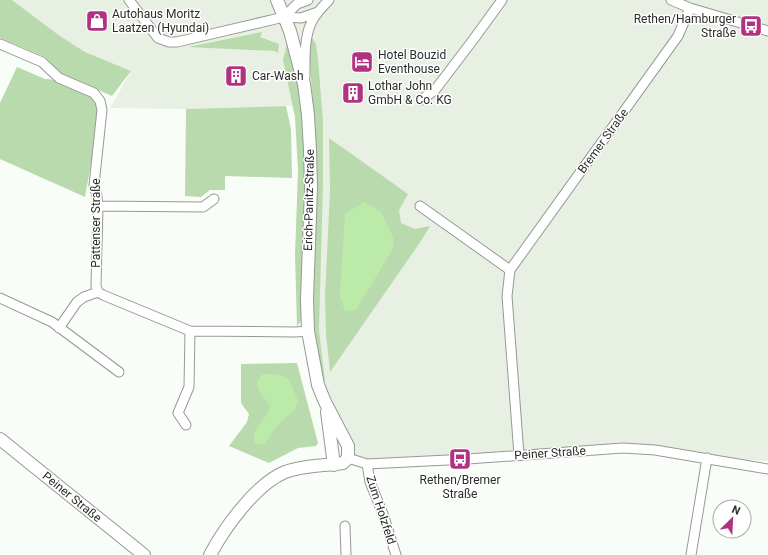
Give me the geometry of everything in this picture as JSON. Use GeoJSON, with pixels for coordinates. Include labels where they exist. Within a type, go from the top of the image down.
{"type":"FeatureCollection","features":[{"type":"Feature","properties":{"kind":"street"},"geometry":{"type":"LineString","coordinates":[[129,0],[158,38],[169,42],[177,42],[284,17],[301,18],[318,12]]}},
{"type":"Feature","properties":{"kind":"street","name":"Erich-Panitz-Straße"},"geometry":{"type":"LineString","coordinates":[[277,0],[290,31],[304,84],[310,150],[307,299],[308,331],[318,385],[325,402],[348,446],[348,458]]}},
{"type":"Feature","properties":{"kind":"street"},"geometry":{"type":"LineString","coordinates":[[284,17],[297,4],[308,0]]}},
{"type":"Feature","properties":{"kind":"street"},"geometry":{"type":"LineString","coordinates":[[304,84],[308,35],[311,23],[318,12],[329,0]]}},
{"type":"Feature","properties":{"kind":"street"},"geometry":{"type":"LineString","coordinates":[[421,100],[435,90],[502,0]]}},
{"type":"Feature","properties":{"kind":"street"},"geometry":{"type":"LineString","coordinates":[[671,0],[690,8],[768,31]]}},
{"type":"Feature","properties":{"kind":"street","name":"Bremer Straße"},"geometry":{"type":"LineString","coordinates":[[519,455],[507,296],[510,270],[678,36],[690,8]]}},
{"type":"Feature","properties":{"kind":"street","name":"Pattenser Straße"},"geometry":{"type":"LineString","coordinates":[[0,44],[42,62],[60,78],[94,93],[100,101],[102,110],[94,185],[98,206],[96,286],[98,292]]}},
{"type":"Feature","properties":{"kind":"street"},"geometry":{"type":"LineString","coordinates":[[98,206],[203,207],[214,199]]}},
{"type":"Feature","properties":{"kind":"street"},"geometry":{"type":"LineString","coordinates":[[420,206],[510,270]]}},
{"type":"Feature","properties":{"kind":"street"},"geometry":{"type":"LineString","coordinates":[[59,328],[77,302],[84,297],[98,292],[190,331],[308,331]]}},
{"type":"Feature","properties":{"kind":"street"},"geometry":{"type":"LineString","coordinates":[[0,298],[52,322],[119,372]]}},
{"type":"Feature","properties":{"kind":"street"},"geometry":{"type":"LineString","coordinates":[[186,425],[178,413],[189,386],[190,331]]}},
{"type":"Feature","properties":{"kind":"street","name":"Erich-Panitz-Straße"},"geometry":{"type":"LineString","coordinates":[[325,402],[334,464]]}},
{"type":"Feature","properties":{"kind":"street","name":"Peiner Straße"},"geometry":{"type":"LineString","coordinates":[[0,439],[144,555]]}},
{"type":"Feature","properties":{"kind":"street","name":"Peiner Straße"},"geometry":{"type":"LineString","coordinates":[[348,458],[367,464],[623,448],[656,450],[768,468]]}},
{"type":"Feature","properties":{"kind":"street"},"geometry":{"type":"LineString","coordinates":[[210,555],[228,524],[263,486],[274,478],[298,468],[343,463],[348,458]]}},
{"type":"Feature","properties":{"kind":"street"},"geometry":{"type":"LineString","coordinates":[[691,555],[707,458]]}},
{"type":"Feature","properties":{"kind":"street","name":"Zum Holzfeld"},"geometry":{"type":"LineString","coordinates":[[367,464],[370,482],[383,514],[396,555]]}},
{"type":"Feature","properties":{"kind":"street"},"geometry":{"type":"LineString","coordinates":[[345,526],[346,555]]}},
{"type":"Feature","properties":{"kind":"shaded area"},"geometry":{"type":"Polygon","coordinates":[[[0,0],[12,0],[60,36],[85,52],[131,71],[112,96],[62,74],[45,57],[0,38],[0,0]]]}},
{"type":"Feature","properties":{"kind":"shaded area"},"geometry":{"type":"Polygon","coordinates":[[[12,0],[768,0],[768,461],[707,458],[655,450],[367,464],[353,453],[321,390],[314,359],[309,105],[186,109],[110,108],[131,71],[85,52],[60,36],[12,0]]]}},
{"type":"Feature","properties":{"kind":"shaded area"},"geometry":{"type":"Polygon","coordinates":[[[262,32],[260,37],[279,44],[278,53],[275,51],[188,47],[262,32]]]}},
{"type":"Feature","properties":{"kind":"shaded area"},"geometry":{"type":"Polygon","coordinates":[[[310,39],[313,39],[316,44],[323,122],[319,330],[325,382],[322,377],[317,352],[313,306],[317,166],[310,63],[310,39]]]}},
{"type":"Feature","properties":{"kind":"shaded area"},"geometry":{"type":"Polygon","coordinates":[[[287,44],[296,76],[303,113],[306,171],[301,285],[302,319],[297,327],[295,255],[298,170],[295,117],[283,60],[287,44]]]}},
{"type":"Feature","properties":{"kind":"shaded area"},"geometry":{"type":"Polygon","coordinates":[[[17,67],[45,79],[58,80],[93,95],[100,113],[85,197],[0,159],[0,103],[17,67]]]}},
{"type":"Feature","properties":{"kind":"shaded area"},"geometry":{"type":"Polygon","coordinates":[[[286,106],[291,129],[292,178],[225,176],[225,190],[210,190],[201,197],[185,196],[186,109],[286,106]]]}},
{"type":"Feature","properties":{"kind":"shaded area"},"geometry":{"type":"Polygon","coordinates":[[[329,138],[408,194],[399,210],[401,223],[415,229],[430,226],[330,372],[326,334],[325,296],[330,190],[329,138]]]}},
{"type":"Feature","properties":{"kind":"shaded area"},"geometry":{"type":"Polygon","coordinates":[[[364,202],[381,212],[393,237],[394,247],[356,310],[345,311],[340,296],[345,214],[364,202]]]}},
{"type":"Feature","properties":{"kind":"shaded area"},"geometry":{"type":"Polygon","coordinates":[[[297,363],[318,443],[316,446],[298,448],[269,463],[229,446],[247,422],[249,414],[241,403],[241,364],[297,363]]]}},
{"type":"Feature","properties":{"kind":"shaded area"},"geometry":{"type":"Polygon","coordinates":[[[263,374],[279,375],[287,378],[290,381],[298,401],[295,409],[276,427],[265,444],[260,445],[255,443],[254,438],[256,429],[265,417],[270,406],[257,386],[259,378],[263,374]]]}},
{"type":"Feature","properties":{"kind":"place","name":"Autohaus Moritz Laatzen (Hyundai)"},"geometry":{"type":"Point","coordinates":[97,21]}},
{"type":"Feature","properties":{"kind":"place","name":"Rethen/Hamburger Straße"},"geometry":{"type":"Point","coordinates":[751,26]}},
{"type":"Feature","properties":{"kind":"place","name":"Hotel Bouzid Eventhouse"},"geometry":{"type":"Point","coordinates":[362,62]}},
{"type":"Feature","properties":{"kind":"place","name":"Car-Wash"},"geometry":{"type":"Point","coordinates":[236,76]}},
{"type":"Feature","properties":{"kind":"place","name":"Lothar John GmbH & Co. KG"},"geometry":{"type":"Point","coordinates":[353,93]}},
{"type":"Feature","properties":{"kind":"place","name":"Rethen/Bremer Straße"},"geometry":{"type":"Point","coordinates":[460,459]}}]}
